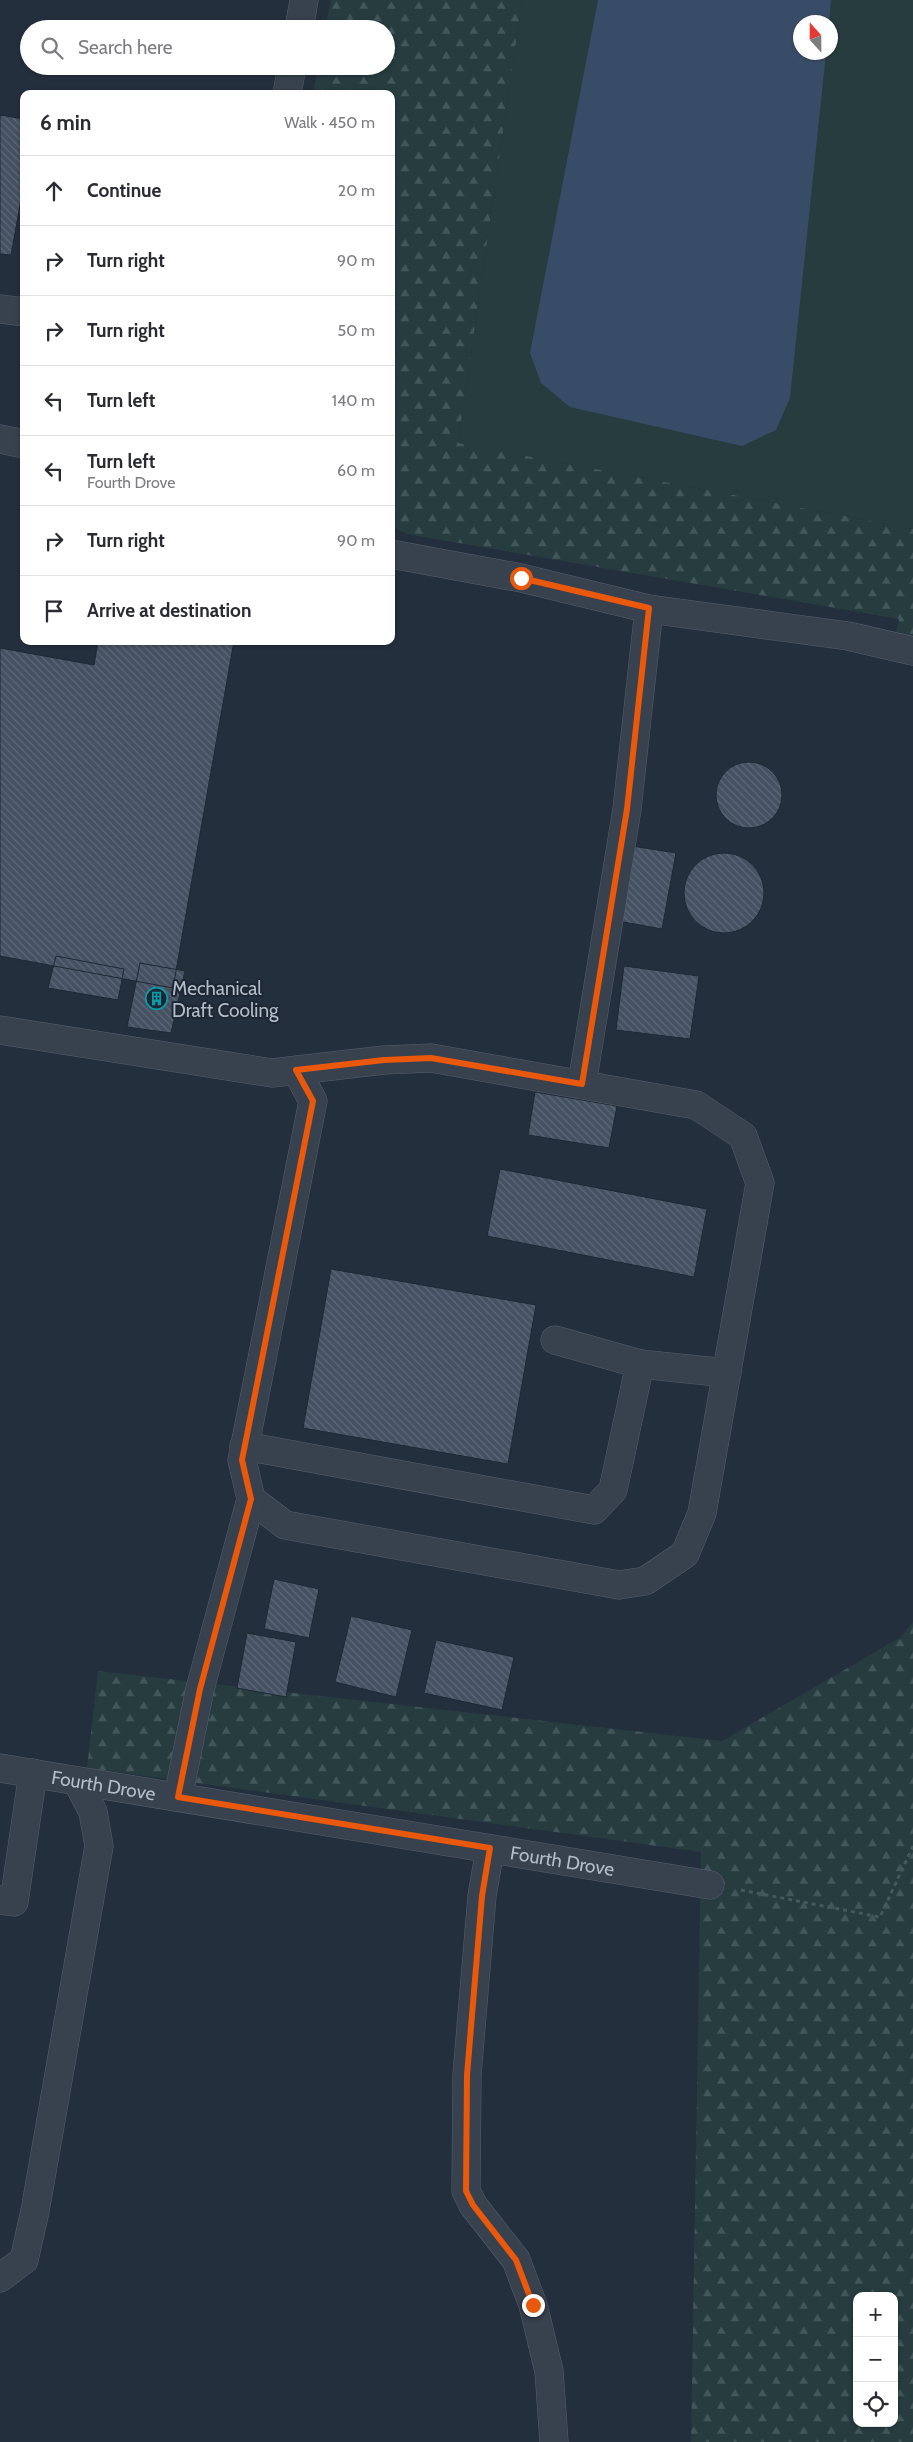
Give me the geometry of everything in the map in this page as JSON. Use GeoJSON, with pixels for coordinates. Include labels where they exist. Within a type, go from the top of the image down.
{"type":"FeatureCollection","features":[{"type":"Feature","properties":{"kind":"lane"},"geometry":{"type":"LineString","coordinates":[[301,20],[304,0]]}},
{"type":"Feature","properties":{"kind":"lane"},"geometry":{"type":"LineString","coordinates":[[288,90],[290,75]]}},
{"type":"Feature","properties":{"kind":"lane"},"geometry":{"type":"LineString","coordinates":[[0,309],[20,312]]}},
{"type":"Feature","properties":{"kind":"lane"},"geometry":{"type":"LineString","coordinates":[[0,439],[20,443]]}},
{"type":"Feature","properties":{"kind":"lane"},"geometry":{"type":"LineString","coordinates":[[395,555],[521,578],[649,608],[848,636],[913,651]]}},
{"type":"Feature","properties":{"kind":"lane"},"geometry":{"type":"LineString","coordinates":[[582,1084],[627,809],[649,608]]}},
{"type":"Feature","properties":{"kind":"lane"},"geometry":{"type":"LineString","coordinates":[[0,1030],[272,1073],[384,1060],[431,1058],[696,1105],[743,1136],[760,1182],[702,1513],[685,1554],[645,1581],[619,1585],[285,1525],[251,1499]]}},
{"type":"Feature","properties":{"kind":"lane"},"geometry":{"type":"LineString","coordinates":[[178,1797],[200,1689],[251,1499],[242,1460],[244,1446],[313,1101],[296,1070]]}},
{"type":"Feature","properties":{"kind":"lane"},"geometry":{"type":"LineString","coordinates":[[555,1340],[640,1364],[727,1373]]}},
{"type":"Feature","properties":{"kind":"lane"},"geometry":{"type":"LineString","coordinates":[[244,1446],[594,1510],[613,1490],[640,1364]]}},
{"type":"Feature","properties":{"kind":"lane","name":"Fourth Drove"},"geometry":{"type":"LineString","coordinates":[[0,1768],[710,1885]]}},
{"type":"Feature","properties":{"kind":"lane"},"geometry":{"type":"LineString","coordinates":[[0,1900],[14,1902],[33,1773]]}},
{"type":"Feature","properties":{"kind":"lane"},"geometry":{"type":"LineString","coordinates":[[0,2278],[24,2260],[35,2211],[99,1846],[93,1812],[77,1781]]}},
{"type":"Feature","properties":{"kind":"lane"},"geometry":{"type":"LineString","coordinates":[[490,1848],[482,1896],[467,2075],[466,2191],[473,2205],[516,2260],[533,2305],[549,2371],[554,2442]]}},
{"type":"Feature","properties":{"kind":"path"},"geometry":{"type":"LineString","coordinates":[[710,1885],[880,1917],[913,1846]]}},
{"type":"Feature","properties":{"kind":"green space"},"geometry":{"type":"Polygon","coordinates":[[[331,0],[522,0],[458,443],[913,529],[913,664],[891,658],[899,619],[407,534],[395,528],[395,90],[314,90],[316,75],[395,75],[395,20],[327,20],[331,0]]]}},
{"type":"Feature","properties":{"kind":"green space"},"geometry":{"type":"Polygon","coordinates":[[[522,0],[913,0],[913,529],[458,443],[522,0]]]}},
{"type":"Feature","properties":{"kind":"green space"},"geometry":{"type":"Polygon","coordinates":[[[913,1622],[913,2442],[691,2442],[701,1852],[87,1768],[98,1671],[722,1741],[901,1637],[913,1622]]]}},
{"type":"Feature","properties":{"kind":"water"},"geometry":{"type":"Polygon","coordinates":[[[598,0],[831,0],[830,15],[793,15],[793,60],[825,60],[790,398],[776,430],[742,446],[570,407],[541,383],[530,353],[598,0]]]}},
{"type":"Feature","properties":{"kind":"building"},"geometry":{"type":"Polygon","coordinates":[[[0,115],[20,118],[20,205],[11,255],[0,254],[0,115]]]}},
{"type":"Feature","properties":{"kind":"building"},"geometry":{"type":"Polygon","coordinates":[[[97,645],[233,645],[173,988],[0,956],[0,648],[94,665],[97,645]]]}},
{"type":"Feature","properties":{"kind":"building"},"geometry":{"type":"Polygon","coordinates":[[[742,762],[756,762],[768,767],[777,776],[782,788],[780,808],[773,819],[756,828],[742,828],[730,823],[721,814],[716,802],[716,788],[721,776],[730,767],[742,762]]]}},
{"type":"Feature","properties":{"kind":"building"},"geometry":{"type":"Polygon","coordinates":[[[632,846],[676,853],[662,929],[618,921],[632,846]]]}},
{"type":"Feature","properties":{"kind":"building"},"geometry":{"type":"Polygon","coordinates":[[[724,853],[739,856],[752,865],[761,878],[764,893],[761,908],[752,921],[739,930],[724,933],[709,930],[696,921],[687,908],[684,893],[687,878],[696,865],[709,856],[724,853]]]}},
{"type":"Feature","properties":{"kind":"building","name":"Mechanical Draft Cooling"},"geometry":{"type":"Polygon","coordinates":[[[56,956],[124,969],[118,1000],[48,988],[56,956]]]}},
{"type":"Feature","properties":{"kind":"building","name":"Mechanical Draft Cooling"},"geometry":{"type":"Polygon","coordinates":[[[140,963],[185,971],[171,1033],[127,1027],[140,963]]]}},
{"type":"Feature","properties":{"kind":"building"},"geometry":{"type":"Polygon","coordinates":[[[624,966],[699,976],[690,1039],[616,1030],[624,966]]]}},
{"type":"Feature","properties":{"kind":"building"},"geometry":{"type":"Polygon","coordinates":[[[535,1092],[617,1106],[609,1148],[528,1135],[535,1092]]]}},
{"type":"Feature","properties":{"kind":"building"},"geometry":{"type":"Polygon","coordinates":[[[500,1169],[707,1209],[694,1277],[487,1236],[500,1169]]]}},
{"type":"Feature","properties":{"kind":"building"},"geometry":{"type":"Polygon","coordinates":[[[331,1269],[536,1305],[508,1464],[303,1428],[331,1269]]]}},
{"type":"Feature","properties":{"kind":"building"},"geometry":{"type":"Polygon","coordinates":[[[274,1579],[319,1589],[309,1638],[264,1629],[274,1579]]]}},
{"type":"Feature","properties":{"kind":"building"},"geometry":{"type":"Polygon","coordinates":[[[351,1616],[412,1630],[396,1697],[335,1682],[351,1616]]]}},
{"type":"Feature","properties":{"kind":"building"},"geometry":{"type":"Polygon","coordinates":[[[247,1633],[296,1642],[286,1697],[237,1688],[247,1633]]]}},
{"type":"Feature","properties":{"kind":"building"},"geometry":{"type":"Polygon","coordinates":[[[436,1640],[514,1657],[502,1710],[424,1693],[436,1640]]]}},
{"type":"Feature","properties":{"kind":"place","name":"Mechanical Draft Cooling"},"geometry":{"type":"Point","coordinates":[156,999]}},
{"type":"Feature","properties":{"kind":"route"},"geometry":{"type":"LineString","coordinates":[[521,578],[649,608],[627,809],[582,1084],[431,1058],[384,1060],[296,1070],[313,1101],[242,1460],[251,1499],[200,1689],[178,1797],[490,1848],[482,1896],[467,2075],[466,2191],[473,2205],[516,2260],[533,2305]]}}]}
